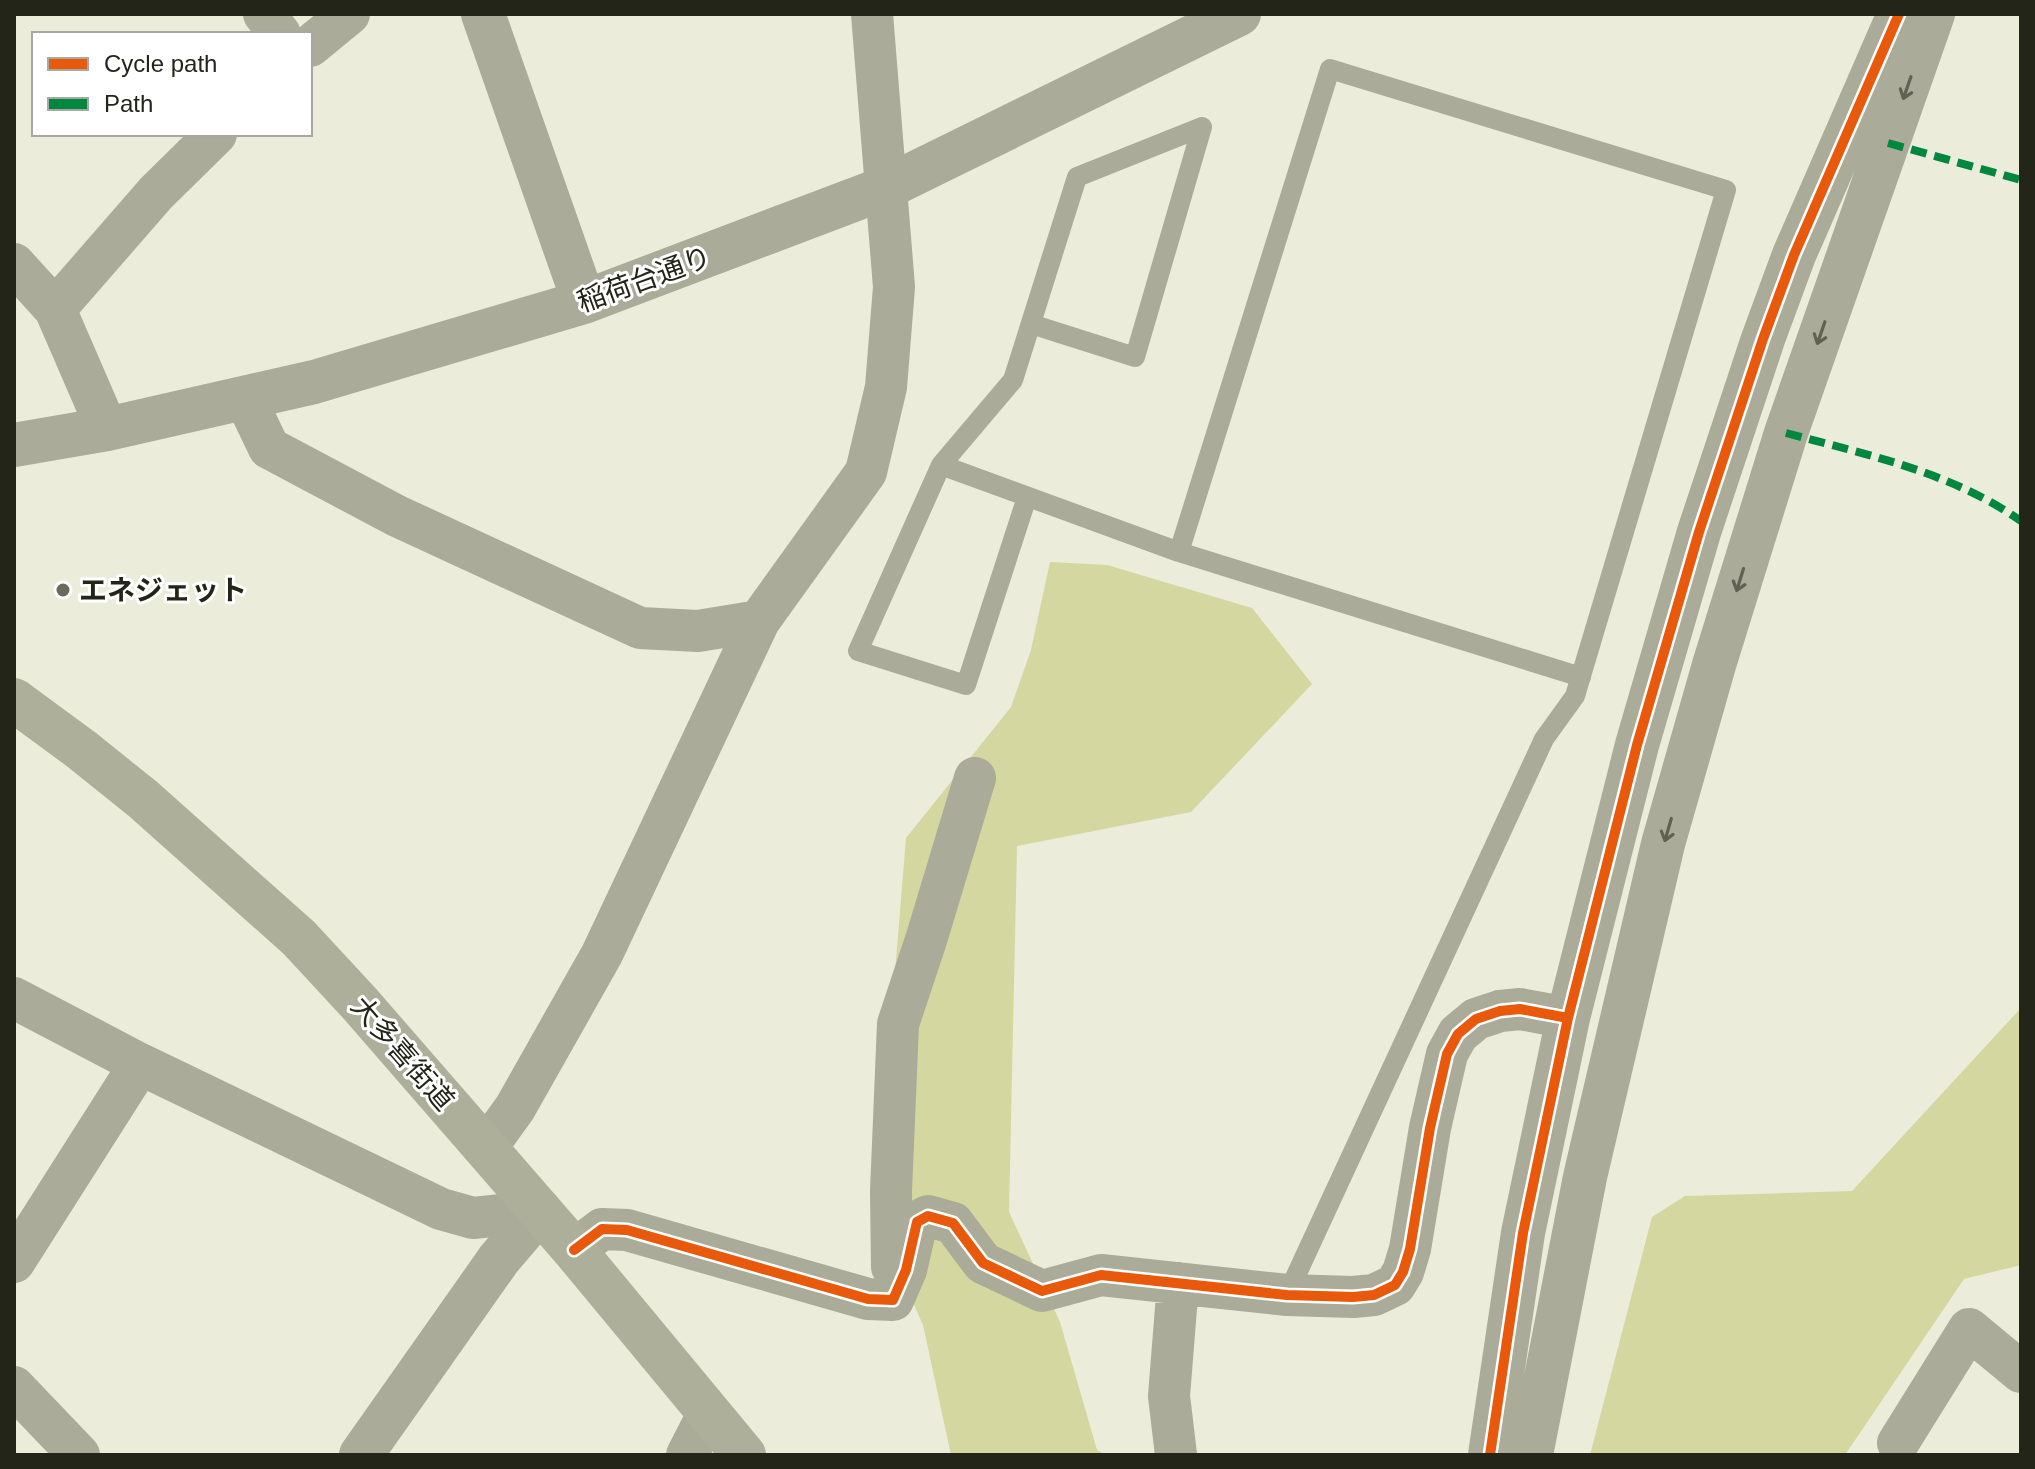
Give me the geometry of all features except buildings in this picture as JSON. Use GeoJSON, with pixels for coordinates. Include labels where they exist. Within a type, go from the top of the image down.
{"type":"FeatureCollection","features":[{"type":"Feature","properties":{"kind":"highway","name":"大多喜街道"},"geometry":{"type":"LineString","coordinates":[[14,700],[143,799],[299,938],[574,1250],[744,1455]]}},
{"type":"Feature","properties":{"kind":"street"},"geometry":{"type":"LineString","coordinates":[[264,14],[278,32]]}},
{"type":"Feature","properties":{"kind":"street"},"geometry":{"type":"LineString","coordinates":[[312,44],[349,14]]}},
{"type":"Feature","properties":{"kind":"street"},"geometry":{"type":"LineString","coordinates":[[483,14],[584,302]]}},
{"type":"Feature","properties":{"kind":"street"},"geometry":{"type":"LineString","coordinates":[[486,1148],[515,1108],[602,954],[759,621],[866,472],[886,387],[894,287],[872,14]]}},
{"type":"Feature","properties":{"kind":"street","name":"稲荷台通り"},"geometry":{"type":"LineString","coordinates":[[14,445],[107,429],[314,382],[584,302],[885,188],[1239,14]]}},
{"type":"Feature","properties":{"kind":"street"},"geometry":{"type":"LineString","coordinates":[[1490,1455],[1523,1233],[1568,1018],[1632,763],[1699,532],[1763,339],[1794,255],[1899,14]]}},
{"type":"Feature","properties":{"kind":"street"},"geometry":{"type":"LineString","coordinates":[[1531,1455],[1589,1162],[1660,860],[1683,776],[1786,433],[1933,14]]}},
{"type":"Feature","properties":{"kind":"street"},"geometry":{"type":"LineString","coordinates":[[46,319],[156,193],[214,136]]}},
{"type":"Feature","properties":{"kind":"street"},"geometry":{"type":"LineString","coordinates":[[14,264],[107,429]]}},
{"type":"Feature","properties":{"kind":"street"},"geometry":{"type":"LineString","coordinates":[[245,398],[269,448],[397,516],[640,628],[698,631],[759,621]]}},
{"type":"Feature","properties":{"kind":"street"},"geometry":{"type":"LineString","coordinates":[[1632,763],[1683,776]]}},
{"type":"Feature","properties":{"kind":"street"},"geometry":{"type":"LineString","coordinates":[[893,1300],[891,1191],[898,1024],[975,778]]}},
{"type":"Feature","properties":{"kind":"street"},"geometry":{"type":"LineString","coordinates":[[14,998],[140,1064],[441,1209],[473,1218],[540,1211]]}},
{"type":"Feature","properties":{"kind":"street"},"geometry":{"type":"LineString","coordinates":[[893,1300],[906,1270],[917,1222],[928,1216],[953,1223],[983,1263],[1042,1291],[1101,1275],[1287,1295],[1374,1295],[1395,1285],[1403,1272],[1447,1054],[1458,1034],[1476,1019],[1500,1011],[1520,1009],[1568,1018]]}},
{"type":"Feature","properties":{"kind":"street"},"geometry":{"type":"LineString","coordinates":[[14,1262],[140,1064]]}},
{"type":"Feature","properties":{"kind":"street"},"geometry":{"type":"LineString","coordinates":[[361,1455],[499,1259],[540,1211]]}},
{"type":"Feature","properties":{"kind":"street"},"geometry":{"type":"LineString","coordinates":[[574,1250],[602,1229],[627,1230],[868,1299],[893,1300]]}},
{"type":"Feature","properties":{"kind":"street"},"geometry":{"type":"LineString","coordinates":[[1176,1455],[1169,1396],[1178,1283]]}},
{"type":"Feature","properties":{"kind":"street"},"geometry":{"type":"LineString","coordinates":[[1898,1443],[1969,1329],[2021,1372]]}},
{"type":"Feature","properties":{"kind":"street"},"geometry":{"type":"LineString","coordinates":[[14,1387],[79,1455]]}},
{"type":"Feature","properties":{"kind":"street"},"geometry":{"type":"LineString","coordinates":[[687,1455],[708,1414]]}},
{"type":"Feature","properties":{"kind":"lane"},"geometry":{"type":"LineString","coordinates":[[1179,552],[1330,69],[1726,190],[1575,696],[1544,739],[1287,1295]]}},
{"type":"Feature","properties":{"kind":"lane"},"geometry":{"type":"LineString","coordinates":[[1027,497],[966,685],[858,651],[941,465],[1013,380],[1077,177],[1202,127],[1135,357],[1031,324]]}},
{"type":"Feature","properties":{"kind":"lane"},"geometry":{"type":"LineString","coordinates":[[941,465],[1179,552],[1581,677]]}},
{"type":"Feature","properties":{"kind":"green space"},"geometry":{"type":"Polygon","coordinates":[[[1050,562],[1107,565],[1252,608],[1312,684],[1191,812],[1017,846],[1009,1212],[1060,1322],[1097,1450],[1106,1455],[951,1455],[923,1325],[875,1217],[906,838],[1011,707],[1031,650],[1050,562]]]}},
{"type":"Feature","properties":{"kind":"green space"},"geometry":{"type":"Polygon","coordinates":[[[2021,1008],[2021,1265],[1964,1279],[1845,1455],[1590,1455],[1652,1217],[1685,1196],[1852,1191],[2021,1008]]]}},
{"type":"Feature","properties":{"kind":"marked path"},"geometry":{"type":"LineString","coordinates":[[1888,143],[2021,180]]}},
{"type":"Feature","properties":{"kind":"marked path"},"geometry":{"type":"LineString","coordinates":[[1786,433],[1938,477],[2021,521]]}},
{"type":"Feature","properties":{"kind":"cycle path"},"geometry":{"type":"LineString","coordinates":[[1490,1455],[1523,1233],[1568,1018],[1637,745],[1699,532],[1763,339],[1794,255],[1899,14]]}},
{"type":"Feature","properties":{"kind":"cycle path"},"geometry":{"type":"LineString","coordinates":[[574,1250],[602,1229],[627,1230],[868,1299],[893,1300],[906,1270],[917,1222],[928,1216],[953,1223],[983,1263],[1042,1291],[1101,1275],[1287,1295],[1374,1295],[1395,1285],[1403,1272],[1447,1054],[1458,1034],[1476,1019],[1500,1011],[1520,1009],[1568,1018]]}},
{"type":"Feature","properties":{"kind":"place","name":"エネジェット"},"geometry":{"type":"Point","coordinates":[63,590]}}]}
